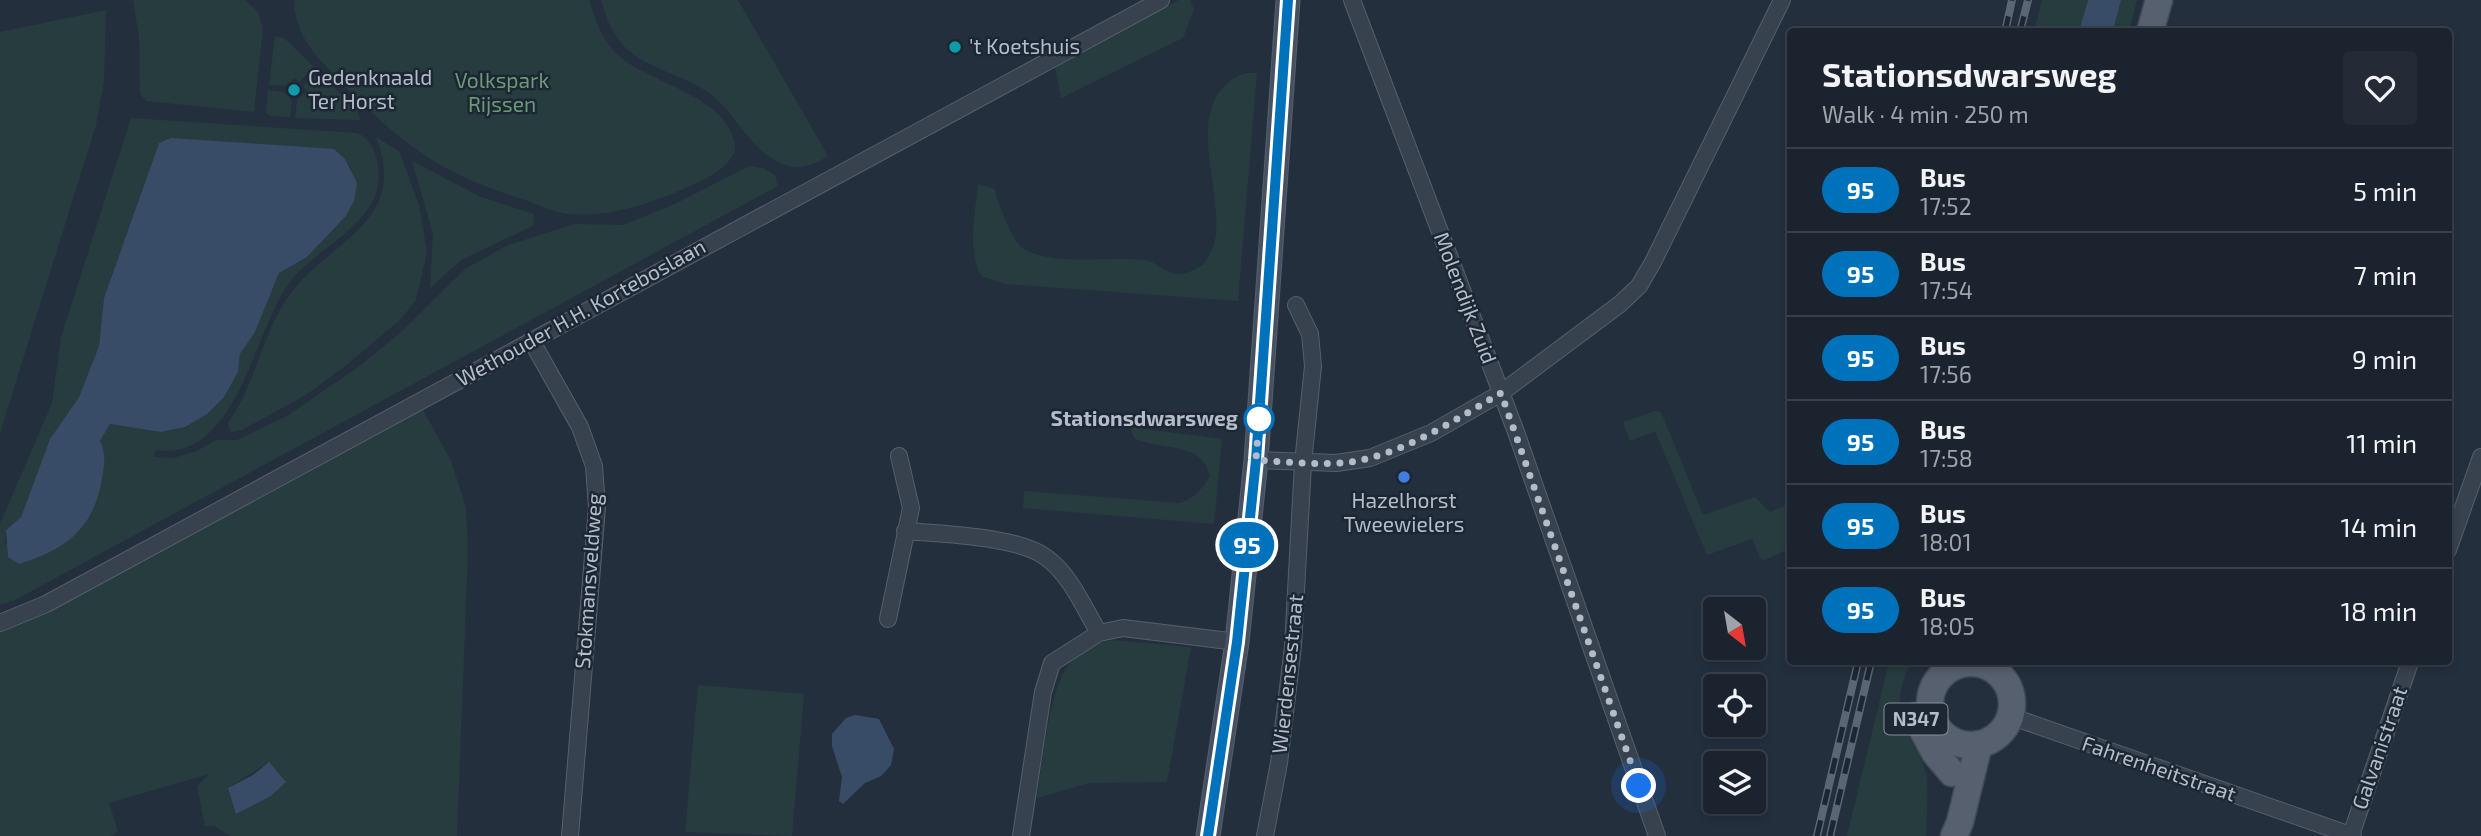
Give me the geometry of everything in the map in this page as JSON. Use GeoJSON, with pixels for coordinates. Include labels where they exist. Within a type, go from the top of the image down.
{"type":"FeatureCollection","features":[{"type":"Feature","properties":{"kind":"main road"},"geometry":{"type":"LineString","coordinates":[[1208,836],[1237,642],[1256,460],[1288,0]]}},
{"type":"Feature","properties":{"kind":"main road"},"geometry":{"type":"LineString","coordinates":[[2151,28],[2159,0]]}},
{"type":"Feature","properties":{"kind":"main road","name":"N347"},"geometry":{"type":"LineString","coordinates":[[1932,665],[1915,687],[1913,708],[1927,740],[1952,773]]}},
{"type":"Feature","properties":{"kind":"main road","name":"N347"},"geometry":{"type":"LineString","coordinates":[[1958,665],[1946,671],[1931,694],[1930,708],[1934,722],[1942,733],[1966,742]]}},
{"type":"Feature","properties":{"kind":"main road","name":"N347"},"geometry":{"type":"LineString","coordinates":[[1985,665],[2007,683],[2012,699],[2010,716]]}},
{"type":"Feature","properties":{"kind":"main road"},"geometry":{"type":"LineString","coordinates":[[1966,742],[1998,734],[2010,716]]}},
{"type":"Feature","properties":{"kind":"main road","name":"N347"},"geometry":{"type":"LineString","coordinates":[[1951,836],[1952,773],[1966,742]]}},
{"type":"Feature","properties":{"kind":"main road","name":"N347"},"geometry":{"type":"LineString","coordinates":[[1951,836],[1960,822],[1966,742]]}},
{"type":"Feature","properties":{"kind":"street","name":"Wethouder H.H. Korteboslaan"},"geometry":{"type":"LineString","coordinates":[[0,623],[47,604],[1161,0]]}},
{"type":"Feature","properties":{"kind":"street","name":"Molendijk Zuid"},"geometry":{"type":"LineString","coordinates":[[1352,0],[1501,393],[1657,836]]}},
{"type":"Feature","properties":{"kind":"street"},"geometry":{"type":"LineString","coordinates":[[1256,460],[1303,463],[1370,458],[1432,433],[1501,393],[1620,304],[1639,286],[1782,0]]}},
{"type":"Feature","properties":{"kind":"street","name":"Wierdensestraat"},"geometry":{"type":"LineString","coordinates":[[1265,836],[1279,763],[1293,646],[1312,348],[1311,334],[1296,305]]}},
{"type":"Feature","properties":{"kind":"street","name":"Stokmansveldweg"},"geometry":{"type":"LineString","coordinates":[[531,340],[580,427],[594,466],[597,507],[570,836]]}},
{"type":"Feature","properties":{"kind":"street"},"geometry":{"type":"LineString","coordinates":[[888,619],[911,508],[899,456]]}},
{"type":"Feature","properties":{"kind":"street"},"geometry":{"type":"LineString","coordinates":[[2452,539],[2481,457]]}},
{"type":"Feature","properties":{"kind":"street"},"geometry":{"type":"LineString","coordinates":[[905,531],[991,538],[1046,556],[1067,579],[1099,633]]}},
{"type":"Feature","properties":{"kind":"street"},"geometry":{"type":"LineString","coordinates":[[1021,836],[1043,692],[1052,663],[1099,633],[1123,628],[1237,642]]}},
{"type":"Feature","properties":{"kind":"street","name":"Galvanistraat"},"geometry":{"type":"LineString","coordinates":[[2352,836],[2409,665]]}},
{"type":"Feature","properties":{"kind":"street","name":"Fahrenheitstraat"},"geometry":{"type":"LineString","coordinates":[[2010,716],[2306,828],[2352,836]]}},
{"type":"Feature","properties":{"kind":"green space"},"geometry":{"type":"Polygon","coordinates":[[[133,0],[245,0],[258,12],[263,28],[254,112],[146,101],[140,94],[139,38],[133,0]]]}},
{"type":"Feature","properties":{"kind":"green space","name":"Volkspark Rijssen"},"geometry":{"type":"Polygon","coordinates":[[[294,0],[589,0],[600,30],[613,50],[633,66],[707,105],[722,118],[732,133],[735,151],[726,165],[712,175],[653,201],[597,214],[568,214],[548,209],[472,181],[406,142],[365,106],[317,56],[303,36],[295,13],[294,0]]]}},
{"type":"Feature","properties":{"kind":"green space"},"geometry":{"type":"Polygon","coordinates":[[[601,0],[738,0],[828,156],[801,167],[789,166],[772,159],[754,143],[714,97],[629,51],[611,28],[601,0]]]}},
{"type":"Feature","properties":{"kind":"green space"},"geometry":{"type":"Polygon","coordinates":[[[1179,0],[1190,0],[1194,9],[1183,38],[1061,98],[1055,65],[1179,0]]]}},
{"type":"Feature","properties":{"kind":"green space"},"geometry":{"type":"Polygon","coordinates":[[[2042,0],[2088,0],[2080,28],[2035,28],[2042,0]]]}},
{"type":"Feature","properties":{"kind":"green space"},"geometry":{"type":"Polygon","coordinates":[[[2121,0],[2137,0],[2130,28],[2114,28],[2121,0]]]}},
{"type":"Feature","properties":{"kind":"green space"},"geometry":{"type":"Polygon","coordinates":[[[106,10],[104,82],[96,125],[0,433],[0,32],[106,10]]]}},
{"type":"Feature","properties":{"kind":"green space"},"geometry":{"type":"Polygon","coordinates":[[[275,36],[284,38],[314,67],[299,82],[295,78],[285,86],[269,85],[275,36]]]}},
{"type":"Feature","properties":{"kind":"green space"},"geometry":{"type":"Polygon","coordinates":[[[319,72],[357,111],[360,120],[295,118],[297,100],[307,91],[303,86],[319,72]]]}},
{"type":"Feature","properties":{"kind":"green space"},"geometry":{"type":"Polygon","coordinates":[[[1246,73],[1257,73],[1238,301],[1006,284],[981,276],[973,242],[978,184],[995,189],[1013,237],[1021,247],[1033,253],[1063,259],[1144,260],[1178,274],[1204,264],[1215,240],[1216,219],[1208,147],[1213,102],[1225,85],[1246,73]]]}},
{"type":"Feature","properties":{"kind":"green space"},"geometry":{"type":"Polygon","coordinates":[[[268,90],[284,92],[292,100],[290,117],[269,116],[266,112],[268,90]]]}},
{"type":"Feature","properties":{"kind":"green space"},"geometry":{"type":"Polygon","coordinates":[[[131,118],[357,133],[367,140],[373,150],[379,179],[374,198],[364,215],[315,257],[287,286],[239,391],[224,416],[205,436],[183,448],[156,450],[154,457],[173,458],[197,451],[216,440],[237,440],[287,416],[358,367],[400,333],[465,269],[506,246],[574,224],[623,225],[677,203],[749,166],[763,168],[775,175],[778,186],[15,600],[0,605],[0,524],[52,403],[61,337],[131,118]],[[159,143],[104,298],[99,346],[79,397],[50,439],[21,517],[6,530],[5,545],[100,441],[110,424],[161,432],[185,427],[207,414],[224,397],[238,372],[240,354],[255,332],[279,273],[307,257],[346,216],[354,201],[351,168],[334,149],[159,143]]]}},
{"type":"Feature","properties":{"kind":"green space"},"geometry":{"type":"Polygon","coordinates":[[[376,137],[399,151],[419,205],[427,252],[416,300],[400,320],[306,395],[242,430],[230,432],[228,423],[244,395],[281,308],[297,286],[356,233],[371,215],[381,194],[384,168],[376,137]]]}},
{"type":"Feature","properties":{"kind":"green space"},"geometry":{"type":"Polygon","coordinates":[[[412,161],[481,197],[534,214],[533,226],[461,260],[430,288],[433,234],[412,161]]]}},
{"type":"Feature","properties":{"kind":"green space"},"geometry":{"type":"Polygon","coordinates":[[[422,408],[451,461],[466,507],[468,552],[457,836],[230,836],[214,826],[205,826],[197,786],[209,774],[109,803],[118,831],[111,836],[0,836],[0,632],[40,615],[422,408]],[[268,763],[228,788],[236,814],[268,763]]]}},
{"type":"Feature","properties":{"kind":"green space"},"geometry":{"type":"Polygon","coordinates":[[[1655,411],[1661,412],[1703,515],[1755,497],[1770,512],[1787,504],[1787,550],[1762,561],[1752,539],[1707,555],[1655,431],[1630,441],[1623,422],[1655,411]]]}},
{"type":"Feature","properties":{"kind":"green space"},"geometry":{"type":"Polygon","coordinates":[[[1130,427],[1222,439],[1214,524],[1023,508],[1024,491],[1180,503],[1190,499],[1201,489],[1210,476],[1199,457],[1190,452],[1134,438],[1130,427]]]}},
{"type":"Feature","properties":{"kind":"green space"},"geometry":{"type":"Polygon","coordinates":[[[1111,640],[1191,647],[1167,782],[1089,783],[1037,798],[1047,728],[1062,675],[1073,659],[1094,646],[1111,640]]]}},
{"type":"Feature","properties":{"kind":"green space"},"geometry":{"type":"Polygon","coordinates":[[[1888,665],[1910,665],[1903,684],[1900,710],[1903,725],[1925,770],[1928,794],[1926,836],[1847,836],[1888,665]]]}},
{"type":"Feature","properties":{"kind":"green space"},"geometry":{"type":"Polygon","coordinates":[[[698,685],[804,694],[792,836],[685,832],[698,685]]]}},
{"type":"Feature","properties":{"kind":"water"},"geometry":{"type":"Polygon","coordinates":[[[2088,0],[2121,0],[2114,28],[2080,28],[2088,0]]]}},
{"type":"Feature","properties":{"kind":"water"},"geometry":{"type":"Polygon","coordinates":[[[171,138],[334,149],[345,159],[357,183],[354,201],[346,216],[307,257],[279,273],[255,332],[240,354],[238,372],[224,397],[207,414],[185,427],[161,432],[110,424],[100,441],[104,452],[104,467],[90,515],[73,537],[62,545],[19,564],[8,557],[6,530],[21,517],[50,439],[79,397],[99,346],[104,298],[159,143],[171,138]]]}},
{"type":"Feature","properties":{"kind":"water"},"geometry":{"type":"Polygon","coordinates":[[[855,715],[879,719],[894,749],[891,765],[881,776],[865,783],[843,804],[839,801],[842,777],[832,746],[832,734],[846,718],[855,715]]]}},
{"type":"Feature","properties":{"kind":"water"},"geometry":{"type":"Polygon","coordinates":[[[269,762],[286,782],[271,796],[236,814],[228,788],[253,775],[269,762]]]}},
{"type":"Feature","properties":{"kind":"railway"},"geometry":{"type":"LineString","coordinates":[[2006,28],[2012,0]]}},
{"type":"Feature","properties":{"kind":"railway"},"geometry":{"type":"LineString","coordinates":[[2021,28],[2028,0]]}},
{"type":"Feature","properties":{"kind":"railway"},"geometry":{"type":"LineString","coordinates":[[1817,836],[1857,665]]}},
{"type":"Feature","properties":{"kind":"railway"},"geometry":{"type":"LineString","coordinates":[[1830,836],[1870,665]]}},
{"type":"Feature","properties":{"kind":"bus line","name":"95"},"geometry":{"type":"LineString","coordinates":[[1208,836],[1237,642],[1256,460],[1288,0]]}},
{"type":"Feature","properties":{"kind":"place","name":"'t Koetshuis"},"geometry":{"type":"Point","coordinates":[955,47]}},
{"type":"Feature","properties":{"kind":"place","name":"Gedenknaald Ter Horst"},"geometry":{"type":"Point","coordinates":[294,90]}},
{"type":"Feature","properties":{"kind":"place","name":"Stationsdwarsweg"},"geometry":{"type":"Point","coordinates":[1259,419]}},
{"type":"Feature","properties":{"kind":"place","name":"Hazelhorst Tweewielers"},"geometry":{"type":"Point","coordinates":[1404,477]}},
{"type":"Feature","properties":{"kind":"route"},"geometry":{"type":"LineString","coordinates":[[1259,419],[1260,406],[1256,460],[1336,463],[1370,458],[1432,433],[1501,393],[1639,786]]}}]}
